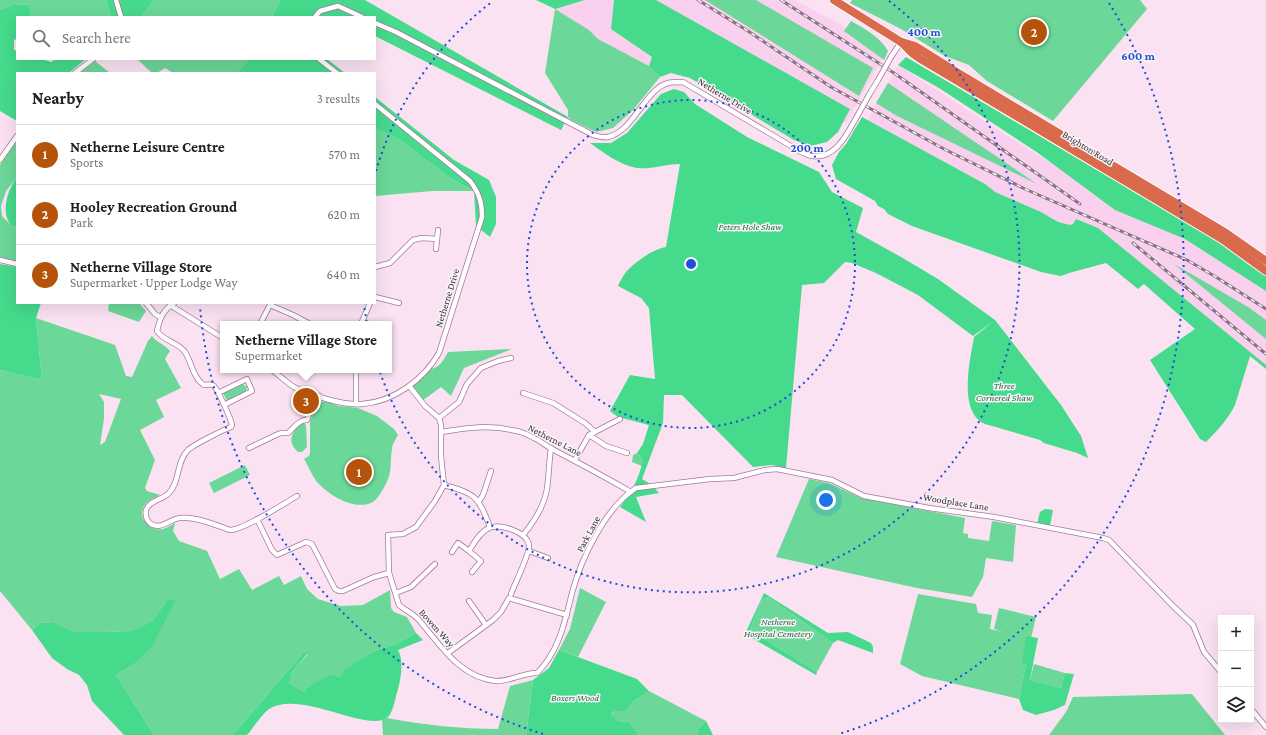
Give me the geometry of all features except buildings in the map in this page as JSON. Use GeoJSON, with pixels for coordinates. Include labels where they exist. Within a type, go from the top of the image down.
{"type":"FeatureCollection","features":[{"type":"Feature","properties":{"kind":"highway","name":"Brighton Road"},"geometry":{"type":"LineString","coordinates":[[834,0],[901,42],[919,58],[1222,239],[1266,271]]}},
{"type":"Feature","properties":{"kind":"highway","name":"Brighton Road"},"geometry":{"type":"LineString","coordinates":[[901,42],[915,46],[1226,233],[1266,261]]}},
{"type":"Feature","properties":{"kind":"street"},"geometry":{"type":"LineString","coordinates":[[116,0],[121,16]]}},
{"type":"Feature","properties":{"kind":"street"},"geometry":{"type":"LineString","coordinates":[[316,16],[320,11],[338,6],[360,16]]}},
{"type":"Feature","properties":{"kind":"street","name":"Netherne Drive"},"geometry":{"type":"LineString","coordinates":[[376,23],[396,32],[593,135],[608,137],[624,128],[660,86],[668,82],[683,82],[800,152],[812,156],[824,156],[840,146],[901,42]]}},
{"type":"Feature","properties":{"kind":"street"},"geometry":{"type":"LineString","coordinates":[[76,72],[91,60]]}},
{"type":"Feature","properties":{"kind":"street"},"geometry":{"type":"LineString","coordinates":[[320,60],[336,72]]}},
{"type":"Feature","properties":{"kind":"street","name":"Netherne Drive"},"geometry":{"type":"LineString","coordinates":[[276,373],[294,386],[320,396],[344,403],[363,404],[379,401],[410,387],[432,365],[441,347],[482,217],[482,203],[477,190],[470,181],[376,105]]}},
{"type":"Feature","properties":{"kind":"street"},"geometry":{"type":"LineString","coordinates":[[0,160],[16,137]]}},
{"type":"Feature","properties":{"kind":"street"},"geometry":{"type":"LineString","coordinates":[[436,249],[438,230]]}},
{"type":"Feature","properties":{"kind":"street"},"geometry":{"type":"LineString","coordinates":[[376,267],[390,263],[413,240],[422,238],[437,239]]}},
{"type":"Feature","properties":{"kind":"street"},"geometry":{"type":"LineString","coordinates":[[0,260],[16,264]]}},
{"type":"Feature","properties":{"kind":"street"},"geometry":{"type":"LineString","coordinates":[[376,297],[399,303]]}},
{"type":"Feature","properties":{"kind":"street"},"geometry":{"type":"LineString","coordinates":[[147,304],[155,314],[160,317]]}},
{"type":"Feature","properties":{"kind":"street"},"geometry":{"type":"LineString","coordinates":[[220,336],[172,304],[160,317],[157,331],[159,334],[175,343],[184,351],[199,382],[204,385],[210,384],[214,386],[232,422],[231,427],[188,449],[183,457],[174,483],[168,494],[150,505],[147,509],[147,520],[154,525],[162,526],[178,518],[189,518],[230,530],[235,530],[297,496]]}},
{"type":"Feature","properties":{"kind":"street"},"geometry":{"type":"LineString","coordinates":[[262,321],[270,304],[304,321]]}},
{"type":"Feature","properties":{"kind":"street"},"geometry":{"type":"LineString","coordinates":[[362,321],[370,304]]}},
{"type":"Feature","properties":{"kind":"street"},"geometry":{"type":"LineString","coordinates":[[439,418],[459,402],[467,384],[482,368],[498,361],[511,358]]}},
{"type":"Feature","properties":{"kind":"street"},"geometry":{"type":"LineString","coordinates":[[356,373],[356,404]]}},
{"type":"Feature","properties":{"kind":"street"},"geometry":{"type":"LineString","coordinates":[[218,393],[247,379],[252,391],[224,405]]}},
{"type":"Feature","properties":{"kind":"street"},"geometry":{"type":"LineString","coordinates":[[410,387],[425,406],[439,418],[441,425],[441,456],[444,485],[473,495],[482,506],[490,527]]}},
{"type":"Feature","properties":{"kind":"street"},"geometry":{"type":"LineString","coordinates":[[523,393],[553,403],[585,423],[595,432]]}},
{"type":"Feature","properties":{"kind":"street"},"geometry":{"type":"LineString","coordinates":[[249,448],[281,433],[288,433],[298,423],[303,420],[307,420],[313,405],[320,396]]}},
{"type":"Feature","properties":{"kind":"street"},"geometry":{"type":"LineString","coordinates":[[575,460],[589,435],[620,419]]}},
{"type":"Feature","properties":{"kind":"street","name":"Netherne Lane"},"geometry":{"type":"LineString","coordinates":[[441,432],[471,428],[510,429],[535,438],[550,448],[575,460],[631,492]]}},
{"type":"Feature","properties":{"kind":"street"},"geometry":{"type":"LineString","coordinates":[[589,435],[606,446],[627,453]]}},
{"type":"Feature","properties":{"kind":"street"},"geometry":{"type":"LineString","coordinates":[[523,536],[534,522],[545,497],[550,448]]}},
{"type":"Feature","properties":{"kind":"street","name":"Woodplace Lane"},"geometry":{"type":"LineString","coordinates":[[631,492],[636,488],[710,479],[734,478],[765,470],[777,469],[832,480],[864,496],[929,508],[994,517],[1103,538],[1108,540],[1171,604],[1194,625],[1204,652],[1218,668]]}},
{"type":"Feature","properties":{"kind":"street"},"geometry":{"type":"LineString","coordinates":[[479,501],[483,495],[491,471]]}},
{"type":"Feature","properties":{"kind":"street","name":"Bowen Way"},"geometry":{"type":"LineString","coordinates":[[444,485],[432,506],[416,527],[403,534],[388,535],[389,573],[399,605],[411,612],[457,664],[466,671],[480,677],[497,681],[524,674],[537,673],[547,664],[563,630],[567,615]]}},
{"type":"Feature","properties":{"kind":"street","name":"Park Lane"},"geometry":{"type":"LineString","coordinates":[[567,615],[581,568],[592,541],[610,513],[631,492]]}},
{"type":"Feature","properties":{"kind":"street"},"geometry":{"type":"LineString","coordinates":[[257,519],[272,550],[277,555],[306,542],[312,544],[335,589],[339,591],[343,591],[374,577],[389,573]]}},
{"type":"Feature","properties":{"kind":"street"},"geometry":{"type":"LineString","coordinates":[[469,551],[481,535],[490,527],[503,527],[513,530],[523,536],[529,543],[529,551],[511,594]]}},
{"type":"Feature","properties":{"kind":"street"},"geometry":{"type":"LineString","coordinates":[[452,552],[458,543],[481,560],[472,572]]}},
{"type":"Feature","properties":{"kind":"street"},"geometry":{"type":"LineString","coordinates":[[529,551],[548,558]]}},
{"type":"Feature","properties":{"kind":"street"},"geometry":{"type":"LineString","coordinates":[[396,593],[411,587],[435,564]]}},
{"type":"Feature","properties":{"kind":"street"},"geometry":{"type":"LineString","coordinates":[[448,654],[486,625],[500,612],[509,598],[567,615]]}},
{"type":"Feature","properties":{"kind":"street"},"geometry":{"type":"LineString","coordinates":[[469,601],[486,625]]}},
{"type":"Feature","properties":{"kind":"street"},"geometry":{"type":"LineString","coordinates":[[1254,713],[1266,727]]}},
{"type":"Feature","properties":{"kind":"shaded area"},"geometry":{"type":"Polygon","coordinates":[[[585,0],[614,0],[611,29],[653,58],[649,66],[598,39],[589,30],[555,9],[585,0]]]}},
{"type":"Feature","properties":{"kind":"shaded area"},"geometry":{"type":"Polygon","coordinates":[[[640,0],[795,0],[846,28],[884,56],[846,123],[640,0]]]}},
{"type":"Feature","properties":{"kind":"shaded area"},"geometry":{"type":"Polygon","coordinates":[[[898,65],[1118,205],[1189,237],[1266,286],[1266,366],[1095,244],[862,132],[876,103],[898,65]]]}},
{"type":"Feature","properties":{"kind":"green space"},"geometry":{"type":"Polygon","coordinates":[[[0,0],[106,0],[111,16],[31,16],[29,5],[14,4],[0,10],[0,0]]]}},
{"type":"Feature","properties":{"kind":"green space"},"geometry":{"type":"Polygon","coordinates":[[[106,0],[155,0],[141,16],[111,16],[106,0]]]}},
{"type":"Feature","properties":{"kind":"green space"},"geometry":{"type":"Polygon","coordinates":[[[155,0],[280,0],[272,16],[141,16],[155,0]]]}},
{"type":"Feature","properties":{"kind":"green space"},"geometry":{"type":"Polygon","coordinates":[[[280,0],[365,0],[568,117],[561,130],[376,37],[376,16],[272,16],[280,0]]]}},
{"type":"Feature","properties":{"kind":"green space"},"geometry":{"type":"Polygon","coordinates":[[[536,0],[585,0],[555,9],[536,0]]]}},
{"type":"Feature","properties":{"kind":"green space"},"geometry":{"type":"Polygon","coordinates":[[[614,0],[656,0],[850,109],[838,132],[827,142],[810,146],[794,140],[690,78],[671,73],[660,77],[649,66],[652,57],[611,29],[614,0]]]}},
{"type":"Feature","properties":{"kind":"green space"},"geometry":{"type":"Polygon","coordinates":[[[705,0],[756,0],[873,68],[859,96],[705,0]]]}},
{"type":"Feature","properties":{"kind":"green space"},"geometry":{"type":"Polygon","coordinates":[[[852,0],[1140,0],[1147,9],[1053,121],[987,81],[969,65],[945,56],[901,29],[850,3],[852,0]]]}},
{"type":"Feature","properties":{"kind":"green space"},"geometry":{"type":"Polygon","coordinates":[[[14,4],[29,5],[31,16],[16,16],[16,39],[14,40],[14,50],[16,51],[16,60],[45,60],[51,62],[54,60],[85,60],[70,72],[16,72],[16,120],[0,111],[0,10],[14,4]]]}},
{"type":"Feature","properties":{"kind":"green space"},"geometry":{"type":"Polygon","coordinates":[[[555,9],[589,30],[598,39],[649,66],[660,77],[633,110],[613,128],[596,132],[571,120],[568,117],[568,110],[545,73],[555,9]]]}},
{"type":"Feature","properties":{"kind":"green space"},"geometry":{"type":"Polygon","coordinates":[[[851,21],[872,34],[885,46],[888,51],[884,60],[844,31],[851,21]]]}},
{"type":"Feature","properties":{"kind":"green space"},"geometry":{"type":"Polygon","coordinates":[[[906,57],[1219,242],[1266,276],[1266,291],[1185,239],[1115,210],[1038,153],[939,88],[898,65],[906,57]]]}},
{"type":"Feature","properties":{"kind":"green space"},"geometry":{"type":"Polygon","coordinates":[[[138,60],[251,60],[243,72],[171,72],[165,68],[159,72],[151,72],[138,60]]]}},
{"type":"Feature","properties":{"kind":"green space"},"geometry":{"type":"Polygon","coordinates":[[[249,60],[328,60],[344,72],[239,72],[249,60]]]}},
{"type":"Feature","properties":{"kind":"green space"},"geometry":{"type":"Polygon","coordinates":[[[95,61],[109,72],[81,72],[95,61]]]}},
{"type":"Feature","properties":{"kind":"green space"},"geometry":{"type":"Polygon","coordinates":[[[888,83],[1037,184],[897,116],[876,103],[888,83]]]}},
{"type":"Feature","properties":{"kind":"green space","name":"Peters Hole Shaw"},"geometry":{"type":"Polygon","coordinates":[[[674,89],[684,92],[695,104],[747,137],[819,172],[832,192],[863,208],[856,232],[938,279],[995,320],[1061,405],[1081,436],[1088,458],[1044,443],[1040,440],[985,424],[974,415],[970,406],[968,395],[968,382],[974,337],[994,321],[973,336],[918,295],[876,273],[852,263],[845,262],[824,283],[802,285],[786,468],[772,465],[753,467],[682,395],[664,395],[663,423],[642,479],[652,485],[659,493],[636,497],[646,522],[620,507],[637,479],[643,460],[637,453],[643,444],[649,425],[618,417],[610,411],[630,375],[655,379],[649,308],[641,298],[618,286],[626,272],[634,264],[644,256],[666,247],[680,164],[649,168],[633,167],[625,165],[590,143],[611,143],[627,133],[661,94],[674,89]]]}},
{"type":"Feature","properties":{"kind":"green space"},"geometry":{"type":"Polygon","coordinates":[[[376,98],[454,160],[489,180],[496,197],[496,224],[490,237],[476,226],[474,191],[450,178],[400,140],[376,128],[376,98]]]}},
{"type":"Feature","properties":{"kind":"green space"},"geometry":{"type":"Polygon","coordinates":[[[862,117],[985,184],[995,192],[1041,212],[1058,222],[1070,225],[1073,224],[1076,219],[1098,228],[1266,365],[1266,369],[1250,356],[1235,405],[1229,415],[1206,442],[1200,439],[1150,360],[1195,329],[1144,284],[1138,289],[1106,263],[1061,276],[1041,272],[912,226],[888,214],[884,209],[878,206],[875,201],[836,179],[832,165],[862,117]]]}},
{"type":"Feature","properties":{"kind":"green space"},"geometry":{"type":"Polygon","coordinates":[[[376,128],[400,140],[450,178],[474,191],[432,191],[376,196],[376,128]]]}},
{"type":"Feature","properties":{"kind":"green space"},"geometry":{"type":"Polygon","coordinates":[[[16,142],[16,178],[6,191],[1,206],[2,216],[13,227],[16,226],[16,261],[0,258],[0,165],[16,142]]]}},
{"type":"Feature","properties":{"kind":"green space"},"geometry":{"type":"Polygon","coordinates":[[[16,178],[16,226],[13,227],[7,217],[6,204],[7,197],[16,178]]]}},
{"type":"Feature","properties":{"kind":"green space"},"geometry":{"type":"Polygon","coordinates":[[[0,264],[16,267],[16,304],[41,304],[36,318],[42,380],[0,370],[0,264]]]}},
{"type":"Feature","properties":{"kind":"green space"},"geometry":{"type":"Polygon","coordinates":[[[1174,264],[1248,307],[1266,320],[1266,339],[1174,264]]]}},
{"type":"Feature","properties":{"kind":"green space"},"geometry":{"type":"Polygon","coordinates":[[[109,304],[140,304],[146,311],[139,322],[108,311],[109,304]]]}},
{"type":"Feature","properties":{"kind":"green space"},"geometry":{"type":"Polygon","coordinates":[[[36,318],[115,345],[126,376],[132,377],[148,341],[152,336],[170,351],[165,359],[181,388],[156,400],[164,417],[140,430],[155,460],[145,488],[147,491],[160,495],[149,501],[144,506],[142,515],[146,523],[154,528],[164,529],[175,523],[173,531],[179,541],[207,551],[220,579],[239,569],[252,590],[279,576],[284,585],[301,576],[307,589],[318,599],[340,606],[363,605],[390,590],[391,608],[394,612],[407,617],[416,633],[394,645],[377,650],[341,677],[329,676],[308,687],[304,692],[289,683],[292,672],[308,654],[303,653],[233,735],[154,735],[116,675],[134,664],[168,599],[152,621],[131,631],[75,632],[53,622],[40,623],[32,630],[0,591],[0,370],[42,380],[36,318]],[[99,394],[104,402],[104,419],[100,445],[105,442],[121,399],[99,394]]]}},
{"type":"Feature","properties":{"kind":"green space"},"geometry":{"type":"Polygon","coordinates":[[[512,349],[464,368],[451,396],[441,387],[422,401],[410,387],[428,369],[438,366],[448,352],[512,349]]]}},
{"type":"Feature","properties":{"kind":"green space"},"geometry":{"type":"Polygon","coordinates":[[[243,384],[247,387],[246,391],[227,401],[223,393],[243,384]]]}},
{"type":"Feature","properties":{"kind":"green space"},"geometry":{"type":"Polygon","coordinates":[[[325,401],[339,406],[358,408],[377,416],[394,429],[398,435],[392,447],[388,479],[380,495],[373,502],[359,505],[352,504],[331,494],[325,490],[313,476],[304,459],[309,456],[310,453],[310,421],[318,403],[325,401]]]}},
{"type":"Feature","properties":{"kind":"green space"},"geometry":{"type":"Polygon","coordinates":[[[302,422],[306,425],[307,447],[302,452],[298,452],[294,448],[291,440],[295,429],[302,422]]]}},
{"type":"Feature","properties":{"kind":"green space"},"geometry":{"type":"Polygon","coordinates":[[[637,453],[643,460],[642,466],[632,462],[633,455],[637,453]]]}},
{"type":"Feature","properties":{"kind":"green space"},"geometry":{"type":"Polygon","coordinates":[[[245,465],[250,475],[214,493],[209,483],[245,465]]]}},
{"type":"Feature","properties":{"kind":"green space"},"geometry":{"type":"Polygon","coordinates":[[[809,479],[829,483],[861,498],[965,518],[963,533],[968,534],[968,538],[989,541],[992,521],[1016,525],[1013,562],[986,558],[983,577],[972,597],[917,588],[776,557],[809,479]]]}},
{"type":"Feature","properties":{"kind":"green space"},"geometry":{"type":"Polygon","coordinates":[[[1045,509],[1053,510],[1050,526],[1037,524],[1040,512],[1045,509]]]}},
{"type":"Feature","properties":{"kind":"green space"},"geometry":{"type":"Polygon","coordinates":[[[580,588],[606,602],[578,657],[559,650],[570,629],[580,588]]]}},
{"type":"Feature","properties":{"kind":"green space"},"geometry":{"type":"Polygon","coordinates":[[[764,593],[828,633],[848,632],[871,643],[873,653],[838,640],[833,643],[768,597],[762,599],[750,630],[817,672],[816,675],[745,634],[764,593]]]}},
{"type":"Feature","properties":{"kind":"green space"},"geometry":{"type":"Polygon","coordinates":[[[918,594],[976,604],[978,613],[992,615],[990,629],[1002,632],[994,629],[999,608],[1036,617],[1031,638],[1026,636],[1026,664],[1019,699],[922,676],[900,664],[918,594]]]}},
{"type":"Feature","properties":{"kind":"green space","name":"Netherne Hospital Cemetery"},"geometry":{"type":"Polygon","coordinates":[[[768,597],[833,643],[817,672],[750,630],[762,599],[768,597]]]}},
{"type":"Feature","properties":{"kind":"green space"},"geometry":{"type":"Polygon","coordinates":[[[168,599],[175,601],[152,646],[134,664],[116,675],[154,735],[124,735],[92,701],[87,685],[79,675],[67,669],[52,658],[32,630],[40,623],[53,622],[75,632],[131,631],[152,621],[168,599]]]}},
{"type":"Feature","properties":{"kind":"green space"},"geometry":{"type":"Polygon","coordinates":[[[416,633],[423,640],[398,650],[401,659],[401,674],[394,704],[388,717],[378,721],[365,720],[315,707],[298,704],[282,704],[269,709],[247,735],[233,735],[303,653],[308,653],[292,672],[289,683],[304,692],[308,687],[329,675],[341,677],[345,669],[377,650],[394,645],[416,633]]]}},
{"type":"Feature","properties":{"kind":"green space"},"geometry":{"type":"Polygon","coordinates":[[[1026,636],[1038,638],[1030,680],[1061,688],[1065,673],[1074,674],[1065,705],[1036,715],[1023,710],[1019,699],[1026,664],[1022,663],[1026,636]]]}},
{"type":"Feature","properties":{"kind":"green space","name":"Boxers Wood"},"geometry":{"type":"Polygon","coordinates":[[[559,650],[637,679],[649,691],[634,701],[626,711],[615,711],[611,714],[617,721],[629,722],[639,735],[526,735],[533,680],[549,668],[559,650]]]}},
{"type":"Feature","properties":{"kind":"green space"},"geometry":{"type":"Polygon","coordinates":[[[1034,664],[1065,673],[1061,688],[1030,680],[1034,664]]]}},
{"type":"Feature","properties":{"kind":"green space"},"geometry":{"type":"Polygon","coordinates":[[[533,680],[526,735],[383,735],[382,720],[387,718],[442,726],[498,729],[510,686],[533,680]]]}},
{"type":"Feature","properties":{"kind":"green space"},"geometry":{"type":"Polygon","coordinates":[[[649,691],[706,721],[698,729],[697,735],[639,735],[629,722],[617,721],[611,715],[615,711],[626,711],[634,701],[649,691]]]}},
{"type":"Feature","properties":{"kind":"green space"},"geometry":{"type":"Polygon","coordinates":[[[1192,694],[1225,735],[1049,735],[1066,712],[1073,697],[1192,694]]]}},
{"type":"Feature","properties":{"kind":"green space"},"geometry":{"type":"Polygon","coordinates":[[[706,721],[713,735],[697,735],[698,729],[706,721]]]}},
{"type":"Feature","properties":{"kind":"railway"},"geometry":{"type":"LineString","coordinates":[[698,0],[748,31],[831,87],[944,149],[1025,189],[1187,260],[1266,309]]}},
{"type":"Feature","properties":{"kind":"railway"},"geometry":{"type":"LineString","coordinates":[[781,0],[894,73],[1080,204]]}},
{"type":"Feature","properties":{"kind":"railway"},"geometry":{"type":"LineString","coordinates":[[1133,243],[1266,354]]}},
{"type":"Feature","properties":{"kind":"place","name":"Hooley Recreation Ground"},"geometry":{"type":"Point","coordinates":[1034,32]}},
{"type":"Feature","properties":{"kind":"place","name":"Netherne Village Store"},"geometry":{"type":"Point","coordinates":[306,401]}},
{"type":"Feature","properties":{"kind":"place","name":"Netherne Leisure Centre"},"geometry":{"type":"Point","coordinates":[359,472]}},
{"type":"Feature","properties":{"kind":"park label","name":"Three Cornered Shaw"},"geometry":{"type":"Point","coordinates":[1004,390]}}]}
